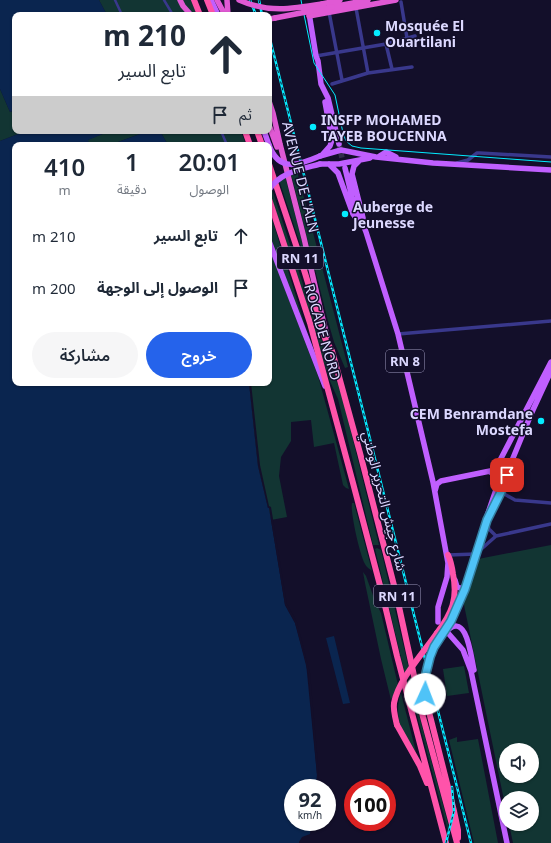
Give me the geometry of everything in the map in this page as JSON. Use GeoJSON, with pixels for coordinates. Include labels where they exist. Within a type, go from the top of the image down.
{"type":"FeatureCollection","features":[{"type":"Feature","properties":{"kind":"highway"},"geometry":{"type":"LineString","coordinates":[[180,0],[188,12]]}},
{"type":"Feature","properties":{"kind":"highway"},"geometry":{"type":"LineString","coordinates":[[194,0],[199,12]]}},
{"type":"Feature","properties":{"kind":"highway"},"geometry":{"type":"LineString","coordinates":[[207,0],[212,12]]}},
{"type":"Feature","properties":{"kind":"highway"},"geometry":{"type":"LineString","coordinates":[[217,0],[219,12]]}},
{"type":"Feature","properties":{"kind":"highway"},"geometry":{"type":"LineString","coordinates":[[217,0],[223,12]]}},
{"type":"Feature","properties":{"kind":"highway"},"geometry":{"type":"LineString","coordinates":[[227,0],[228,12]]}},
{"type":"Feature","properties":{"kind":"highway"},"geometry":{"type":"LineString","coordinates":[[239,0],[256,6],[283,9],[340,0]]}},
{"type":"Feature","properties":{"kind":"highway"},"geometry":{"type":"LineString","coordinates":[[309,16],[368,0]]}},
{"type":"Feature","properties":{"kind":"highway"},"geometry":{"type":"LineString","coordinates":[[272,19],[399,1]]}},
{"type":"Feature","properties":{"kind":"highway","name":"AVENUE DE L'ALN"},"geometry":{"type":"LineString","coordinates":[[272,110],[332,352]]}},
{"type":"Feature","properties":{"kind":"highway"},"geometry":{"type":"LineString","coordinates":[[272,133],[286,169]]}},
{"type":"Feature","properties":{"kind":"highway","name":"ROCADE NORD"},"geometry":{"type":"LineString","coordinates":[[272,173],[326,341],[332,352]]}},
{"type":"Feature","properties":{"kind":"highway","name":"ROCADE NORD"},"geometry":{"type":"LineString","coordinates":[[272,208],[310,323],[331,403]]}},
{"type":"Feature","properties":{"kind":"highway","name":"شارع جيش التحرير الوطني"},"geometry":{"type":"LineString","coordinates":[[332,352],[347,401],[381,533],[408,642],[423,717],[457,842]]}},
{"type":"Feature","properties":{"kind":"highway","name":"شارع جيش التحرير الوطني"},"geometry":{"type":"LineString","coordinates":[[331,403],[446,843]]}},
{"type":"Feature","properties":{"kind":"highway"},"geometry":{"type":"LineString","coordinates":[[435,801],[420,766],[396,724],[394,712],[397,694],[402,683],[446,621],[453,604],[455,595],[454,579],[451,562],[448,556]]}},
{"type":"Feature","properties":{"kind":"highway"},"geometry":{"type":"LineString","coordinates":[[457,842],[458,830],[454,811],[424,691],[426,673],[432,653],[453,617],[467,582]]}},
{"type":"Feature","properties":{"kind":"main road"},"geometry":{"type":"LineString","coordinates":[[211,0],[218,12]]}},
{"type":"Feature","properties":{"kind":"main road"},"geometry":{"type":"LineString","coordinates":[[308,5],[321,84],[332,134],[332,140],[329,148],[320,156]]}},
{"type":"Feature","properties":{"kind":"main road"},"geometry":{"type":"LineString","coordinates":[[321,84],[328,98],[339,144]]}},
{"type":"Feature","properties":{"kind":"main road"},"geometry":{"type":"LineString","coordinates":[[272,151],[275,157],[281,162],[289,165],[303,164],[320,156],[341,150],[376,157],[402,160],[551,170]]}},
{"type":"Feature","properties":{"kind":"main road"},"geometry":{"type":"LineString","coordinates":[[272,187],[285,175],[320,164],[345,163],[376,157]]}},
{"type":"Feature","properties":{"kind":"main road"},"geometry":{"type":"LineString","coordinates":[[363,159],[354,166],[352,174],[362,209],[366,232]]}},
{"type":"Feature","properties":{"kind":"main road"},"geometry":{"type":"LineString","coordinates":[[329,164],[338,174],[353,214],[366,232]]}},
{"type":"Feature","properties":{"kind":"main road","name":"RN 8"},"geometry":{"type":"LineString","coordinates":[[345,168],[352,197],[366,232],[398,334],[448,556],[448,574],[438,607],[438,622]]}},
{"type":"Feature","properties":{"kind":"main road"},"geometry":{"type":"LineString","coordinates":[[272,251],[331,403]]}},
{"type":"Feature","properties":{"kind":"main road"},"geometry":{"type":"LineString","coordinates":[[435,493],[437,484],[441,481],[496,470],[551,362]]}},
{"type":"Feature","properties":{"kind":"main road"},"geometry":{"type":"LineString","coordinates":[[454,579],[457,587],[460,588],[463,588],[467,582],[487,520],[501,492],[532,412],[551,371]]}},
{"type":"Feature","properties":{"kind":"main road"},"geometry":{"type":"LineString","coordinates":[[487,520],[487,513],[499,481],[498,476],[495,473],[489,472]]}},
{"type":"Feature","properties":{"kind":"main road"},"geometry":{"type":"LineString","coordinates":[[438,641],[451,628],[458,627],[464,631],[468,639],[475,678],[476,696]]}},
{"type":"Feature","properties":{"kind":"main road"},"geometry":{"type":"LineString","coordinates":[[448,633],[459,644],[465,653],[471,672],[507,843]]}},
{"type":"Feature","properties":{"kind":"street"},"geometry":{"type":"LineString","coordinates":[[115,0],[121,12]]}},
{"type":"Feature","properties":{"kind":"street"},"geometry":{"type":"LineString","coordinates":[[164,0],[171,12]]}},
{"type":"Feature","properties":{"kind":"street"},"geometry":{"type":"LineString","coordinates":[[399,1],[407,38]]}},
{"type":"Feature","properties":{"kind":"street"},"geometry":{"type":"LineString","coordinates":[[356,8],[368,73]]}},
{"type":"Feature","properties":{"kind":"street"},"geometry":{"type":"LineString","coordinates":[[331,10],[342,80]]}},
{"type":"Feature","properties":{"kind":"street"},"geometry":{"type":"LineString","coordinates":[[316,56],[386,44],[415,36]]}},
{"type":"Feature","properties":{"kind":"street"},"geometry":{"type":"LineString","coordinates":[[386,44],[392,69]]}},
{"type":"Feature","properties":{"kind":"street"},"geometry":{"type":"LineString","coordinates":[[332,84],[368,73],[412,67]]}},
{"type":"Feature","properties":{"kind":"street"},"geometry":{"type":"LineString","coordinates":[[452,164],[468,160],[477,153],[551,157]]}},
{"type":"Feature","properties":{"kind":"street"},"geometry":{"type":"LineString","coordinates":[[398,334],[551,321]]}},
{"type":"Feature","properties":{"kind":"street"},"geometry":{"type":"LineString","coordinates":[[501,492],[515,500],[551,503]]}},
{"type":"Feature","properties":{"kind":"street"},"geometry":{"type":"LineString","coordinates":[[487,520],[489,529],[496,536]]}},
{"type":"Feature","properties":{"kind":"street"},"geometry":{"type":"LineString","coordinates":[[448,556],[477,553],[496,536],[551,524]]}},
{"type":"Feature","properties":{"kind":"green space"},"geometry":{"type":"Polygon","coordinates":[[[99,0],[191,0],[196,12],[105,12],[99,0]]]}},
{"type":"Feature","properties":{"kind":"green space"},"geometry":{"type":"Polygon","coordinates":[[[0,89],[10,112],[12,111],[12,134],[18,134],[0,141],[0,89]]]}},
{"type":"Feature","properties":{"kind":"green space"},"geometry":{"type":"Polygon","coordinates":[[[102,134],[140,134],[118,142],[88,142],[87,140],[102,134]]]}},
{"type":"Feature","properties":{"kind":"green space"},"geometry":{"type":"Polygon","coordinates":[[[162,134],[242,134],[245,142],[166,142],[162,134]]]}},
{"type":"Feature","properties":{"kind":"green space"},"geometry":{"type":"Polygon","coordinates":[[[297,171],[348,367],[345,368],[334,342],[328,321],[291,174],[297,171]]]}},
{"type":"Feature","properties":{"kind":"green space"},"geometry":{"type":"Polygon","coordinates":[[[285,176],[308,264],[307,265],[279,180],[285,176]]]}},
{"type":"Feature","properties":{"kind":"green space"},"geometry":{"type":"Polygon","coordinates":[[[272,189],[317,327],[342,396],[379,545],[373,545],[338,399],[329,379],[272,199],[272,189]]]}},
{"type":"Feature","properties":{"kind":"green space"},"geometry":{"type":"Polygon","coordinates":[[[272,219],[307,332],[283,284],[318,376],[349,489],[343,485],[334,443],[314,447],[311,420],[291,422],[291,441],[281,457],[279,476],[287,517],[271,520],[258,466],[249,386],[272,386],[272,219]]]}},
{"type":"Feature","properties":{"kind":"green space"},"geometry":{"type":"Polygon","coordinates":[[[352,503],[354,503],[372,571],[367,567],[363,559],[354,524],[352,503]]]}},
{"type":"Feature","properties":{"kind":"green space"},"geometry":{"type":"Polygon","coordinates":[[[551,545],[551,843],[513,843],[510,831],[539,831],[539,791],[502,791],[500,783],[539,783],[539,743],[499,743],[499,776],[463,600],[478,559],[551,545]]]}},
{"type":"Feature","properties":{"kind":"green space"},"geometry":{"type":"Polygon","coordinates":[[[377,548],[381,550],[409,669],[405,674],[375,549],[377,548]]]}},
{"type":"Feature","properties":{"kind":"green space"},"geometry":{"type":"Polygon","coordinates":[[[363,572],[381,613],[398,685],[391,700],[381,659],[363,572]]]}},
{"type":"Feature","properties":{"kind":"green space"},"geometry":{"type":"Polygon","coordinates":[[[464,666],[469,693],[447,696],[443,669],[464,666]]]}},
{"type":"Feature","properties":{"kind":"green space"},"geometry":{"type":"Polygon","coordinates":[[[411,678],[416,704],[449,827],[448,831],[408,682],[411,678]]]}},
{"type":"Feature","properties":{"kind":"green space"},"geometry":{"type":"Polygon","coordinates":[[[401,693],[416,752],[400,725],[398,710],[401,693]]]}},
{"type":"Feature","properties":{"kind":"green space"},"geometry":{"type":"Polygon","coordinates":[[[457,737],[457,742],[478,739],[498,843],[474,843],[449,740],[457,737]]]}},
{"type":"Feature","properties":{"kind":"water"},"geometry":{"type":"Polygon","coordinates":[[[0,0],[99,0],[105,12],[12,12],[12,111],[10,112],[0,89],[0,0]]]}},
{"type":"Feature","properties":{"kind":"water"},"geometry":{"type":"Polygon","coordinates":[[[18,134],[103,134],[88,140],[89,142],[12,142],[12,386],[249,386],[258,466],[269,508],[285,605],[295,623],[306,663],[317,775],[317,779],[284,779],[284,831],[310,831],[310,834],[302,837],[299,843],[0,843],[0,141],[18,134]]]}},
{"type":"Feature","properties":{"kind":"water"},"geometry":{"type":"Polygon","coordinates":[[[140,134],[162,134],[166,142],[118,142],[140,134]]]}},
{"type":"Feature","properties":{"kind":"water"},"geometry":{"type":"Polygon","coordinates":[[[334,636],[350,703],[343,704],[326,638],[334,636]]]}},
{"type":"Feature","properties":{"kind":"pier"},"geometry":{"type":"Polygon","coordinates":[[[249,386],[251,386],[260,465],[269,506],[271,507],[287,604],[297,622],[310,673],[319,779],[317,779],[308,673],[295,623],[285,605],[268,508],[258,466],[249,386]]]}},
{"type":"Feature","properties":{"kind":"tunnel"},"geometry":{"type":"LineString","coordinates":[[339,144],[344,167]]}},
{"type":"Feature","properties":{"kind":"tram line"},"geometry":{"type":"LineString","coordinates":[[301,0],[314,63],[335,95],[343,133],[346,141],[352,146],[361,148],[551,162]]}},
{"type":"Feature","properties":{"kind":"railway"},"geometry":{"type":"LineString","coordinates":[[250,0],[255,12]]}},
{"type":"Feature","properties":{"kind":"railway"},"geometry":{"type":"LineString","coordinates":[[259,0],[261,12]]}},
{"type":"Feature","properties":{"kind":"railway"},"geometry":{"type":"LineString","coordinates":[[272,47],[471,843]]}},
{"type":"Feature","properties":{"kind":"railway"},"geometry":{"type":"LineString","coordinates":[[446,843],[454,811],[452,787]]}},
{"type":"Feature","properties":{"kind":"place","name":"Mosquée El Ouartilani"},"geometry":{"type":"Point","coordinates":[377,33]}},
{"type":"Feature","properties":{"kind":"place","name":"INSFP MOHAMED TAYEB BOUCENNA"},"geometry":{"type":"Point","coordinates":[313,127]}},
{"type":"Feature","properties":{"kind":"place","name":"Auberge de Jeunesse"},"geometry":{"type":"Point","coordinates":[345,214]}},
{"type":"Feature","properties":{"kind":"place","name":"CEM Benramdane Mostefa"},"geometry":{"type":"Point","coordinates":[541,421]}},
{"type":"Feature","properties":{"kind":"route"},"geometry":{"type":"LineString","coordinates":[[425,694],[424,685],[430,657],[434,647],[451,621],[465,589],[487,520],[501,492],[507,475]]}}]}
